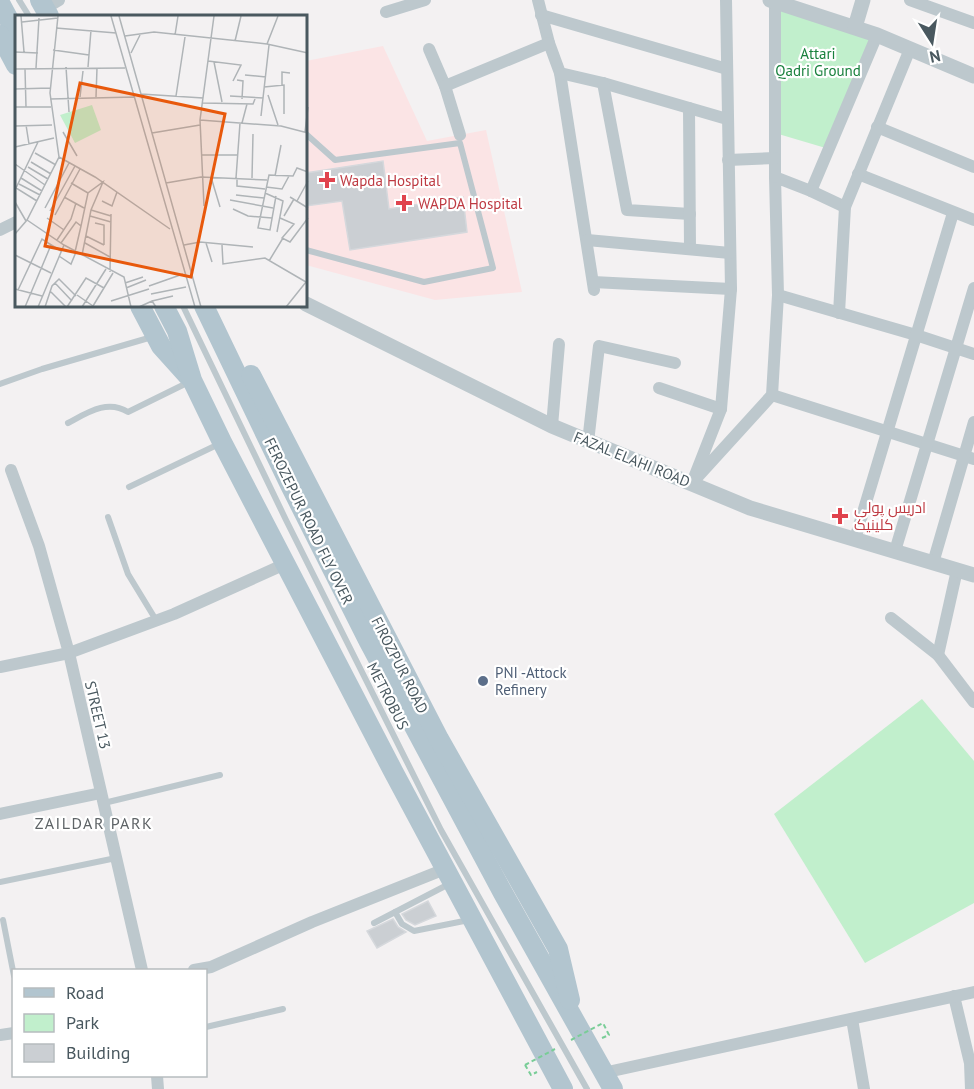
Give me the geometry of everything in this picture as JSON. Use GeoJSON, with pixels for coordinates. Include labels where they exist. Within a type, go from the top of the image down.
{"type":"FeatureCollection","features":[{"type":"Feature","properties":{"kind":"main road"},"geometry":{"type":"LineString","coordinates":[[0,3],[6,41],[15,63]]}},
{"type":"Feature","properties":{"kind":"main road"},"geometry":{"type":"LineString","coordinates":[[141,308],[155,336],[192,380]]}},
{"type":"Feature","properties":{"kind":"main road"},"geometry":{"type":"LineString","coordinates":[[165,308],[177,331],[192,380],[222,442],[563,1089]]}},
{"type":"Feature","properties":{"kind":"main road","name":"FEROZEPUR ROAD FLY OVER"},"geometry":{"type":"LineString","coordinates":[[205,308],[368,640],[503,893]]}},
{"type":"Feature","properties":{"kind":"main road","name":"FIROZPUR ROAD"},"geometry":{"type":"LineString","coordinates":[[217,308],[439,739],[558,949],[576,1025]]}},
{"type":"Feature","properties":{"kind":"main road","name":"FIROZPUR ROAD"},"geometry":{"type":"LineString","coordinates":[[503,893],[608,1081]]}},
{"type":"Feature","properties":{"kind":"street"},"geometry":{"type":"LineString","coordinates":[[386,12],[425,0]]}},
{"type":"Feature","properties":{"kind":"street"},"geometry":{"type":"LineString","coordinates":[[538,0],[549,43],[560,73],[594,286],[731,289]]}},
{"type":"Feature","properties":{"kind":"street"},"geometry":{"type":"LineString","coordinates":[[692,483],[721,409],[731,289],[726,0]]}},
{"type":"Feature","properties":{"kind":"street"},"geometry":{"type":"LineString","coordinates":[[855,27],[863,0]]}},
{"type":"Feature","properties":{"kind":"street"},"geometry":{"type":"LineString","coordinates":[[910,0],[941,5],[974,23]]}},
{"type":"Feature","properties":{"kind":"street"},"geometry":{"type":"LineString","coordinates":[[692,483],[772,395],[778,295],[772,1],[877,35],[974,76]]}},
{"type":"Feature","properties":{"kind":"street"},"geometry":{"type":"LineString","coordinates":[[541,15],[727,69]]}},
{"type":"Feature","properties":{"kind":"street"},"geometry":{"type":"LineString","coordinates":[[811,191],[877,35]]}},
{"type":"Feature","properties":{"kind":"street"},"geometry":{"type":"LineString","coordinates":[[445,86],[549,43]]}},
{"type":"Feature","properties":{"kind":"street"},"geometry":{"type":"LineString","coordinates":[[429,49],[445,86],[460,135]]}},
{"type":"Feature","properties":{"kind":"street"},"geometry":{"type":"LineString","coordinates":[[839,313],[845,207],[910,49]]}},
{"type":"Feature","properties":{"kind":"street"},"geometry":{"type":"LineString","coordinates":[[560,73],[727,119]]}},
{"type":"Feature","properties":{"kind":"street"},"geometry":{"type":"LineString","coordinates":[[603,83],[627,210],[690,214]]}},
{"type":"Feature","properties":{"kind":"street"},"geometry":{"type":"LineString","coordinates":[[689,108],[690,249]]}},
{"type":"Feature","properties":{"kind":"street"},"geometry":{"type":"LineString","coordinates":[[877,127],[974,168]]}},
{"type":"Feature","properties":{"kind":"street"},"geometry":{"type":"LineString","coordinates":[[728,159],[775,158]]}},
{"type":"Feature","properties":{"kind":"street"},"geometry":{"type":"LineString","coordinates":[[858,174],[974,220]]}},
{"type":"Feature","properties":{"kind":"street"},"geometry":{"type":"LineString","coordinates":[[775,177],[845,207]]}},
{"type":"Feature","properties":{"kind":"street"},"geometry":{"type":"LineString","coordinates":[[855,539],[952,213]]}},
{"type":"Feature","properties":{"kind":"street"},"geometry":{"type":"LineString","coordinates":[[0,230],[15,222]]}},
{"type":"Feature","properties":{"kind":"street"},"geometry":{"type":"LineString","coordinates":[[586,240],[730,253]]}},
{"type":"Feature","properties":{"kind":"street"},"geometry":{"type":"LineString","coordinates":[[895,551],[974,288]]}},
{"type":"Feature","properties":{"kind":"street"},"geometry":{"type":"LineString","coordinates":[[778,295],[974,354]]}},
{"type":"Feature","properties":{"kind":"street","name":"FAZAL ELAHI ROAD"},"geometry":{"type":"LineString","coordinates":[[308,305],[552,426],[750,508],[974,575]]}},
{"type":"Feature","properties":{"kind":"street"},"geometry":{"type":"LineString","coordinates":[[552,426],[559,344]]}},
{"type":"Feature","properties":{"kind":"street"},"geometry":{"type":"LineString","coordinates":[[588,442],[599,346],[675,363]]}},
{"type":"Feature","properties":{"kind":"street"},"geometry":{"type":"LineString","coordinates":[[659,388],[721,409]]}},
{"type":"Feature","properties":{"kind":"street"},"geometry":{"type":"LineString","coordinates":[[772,395],[969,457]]}},
{"type":"Feature","properties":{"kind":"street"},"geometry":{"type":"LineString","coordinates":[[933,563],[969,457],[974,422]]}},
{"type":"Feature","properties":{"kind":"street","name":"STREET 13"},"geometry":{"type":"LineString","coordinates":[[11,470],[39,546],[69,653],[142,969]]}},
{"type":"Feature","properties":{"kind":"street"},"geometry":{"type":"LineString","coordinates":[[1,663],[69,653],[156,621],[285,564]]}},
{"type":"Feature","properties":{"kind":"street"},"geometry":{"type":"LineString","coordinates":[[938,655],[957,570]]}},
{"type":"Feature","properties":{"kind":"street"},"geometry":{"type":"LineString","coordinates":[[891,618],[938,655],[974,702]]}},
{"type":"Feature","properties":{"kind":"street"},"geometry":{"type":"LineString","coordinates":[[0,814],[102,798]]}},
{"type":"Feature","properties":{"kind":"street"},"geometry":{"type":"LineString","coordinates":[[200,969],[211,967],[312,922],[449,876]]}},
{"type":"Feature","properties":{"kind":"street"},"geometry":{"type":"LineString","coordinates":[[608,1081],[852,1019],[974,992]]}},
{"type":"Feature","properties":{"kind":"street"},"geometry":{"type":"LineString","coordinates":[[954,996],[970,1063],[971,1089]]}},
{"type":"Feature","properties":{"kind":"street"},"geometry":{"type":"LineString","coordinates":[[852,1019],[864,1089]]}},
{"type":"Feature","properties":{"kind":"lane"},"geometry":{"type":"LineString","coordinates":[[20,0],[28,15]]}},
{"type":"Feature","properties":{"kind":"lane"},"geometry":{"type":"LineString","coordinates":[[308,136],[335,160],[460,143],[492,268],[424,282],[308,251]]}},
{"type":"Feature","properties":{"kind":"lane","name":"METROBUS"},"geometry":{"type":"LineString","coordinates":[[184,308],[286,520],[441,830],[587,1089]]}},
{"type":"Feature","properties":{"kind":"lane"},"geometry":{"type":"LineString","coordinates":[[0,384],[42,369],[155,336]]}},
{"type":"Feature","properties":{"kind":"lane"},"geometry":{"type":"LineString","coordinates":[[68,423],[96,409],[111,406],[120,407],[128,412],[192,380]]}},
{"type":"Feature","properties":{"kind":"lane"},"geometry":{"type":"LineString","coordinates":[[129,487],[222,442]]}},
{"type":"Feature","properties":{"kind":"lane"},"geometry":{"type":"LineString","coordinates":[[108,517],[128,574],[156,621]]}},
{"type":"Feature","properties":{"kind":"lane"},"geometry":{"type":"LineString","coordinates":[[102,798],[220,775]]}},
{"type":"Feature","properties":{"kind":"lane"},"geometry":{"type":"LineString","coordinates":[[0,882],[116,858]]}},
{"type":"Feature","properties":{"kind":"lane"},"geometry":{"type":"LineString","coordinates":[[374,923],[395,912],[449,876]]}},
{"type":"Feature","properties":{"kind":"lane"},"geometry":{"type":"LineString","coordinates":[[395,912],[402,924],[414,931],[472,920]]}},
{"type":"Feature","properties":{"kind":"lane"},"geometry":{"type":"LineString","coordinates":[[3,920],[13,969]]}},
{"type":"Feature","properties":{"kind":"lane"},"geometry":{"type":"LineString","coordinates":[[207,1027],[283,1009]]}},
{"type":"Feature","properties":{"kind":"path"},"geometry":{"type":"LineString","coordinates":[[603,1023],[609,1035]]}},
{"type":"Feature","properties":{"kind":"path"},"geometry":{"type":"LineString","coordinates":[[525,1065],[531,1075]]}},
{"type":"Feature","properties":{"kind":"shaded area","name":"WAPDA Hospital"},"geometry":{"type":"Polygon","coordinates":[[[383,46],[427,141],[486,130],[522,292],[435,300],[308,266],[308,61],[383,46]]]}},
{"type":"Feature","properties":{"kind":"green space","name":"Attari Qadri Ground"},"geometry":{"type":"Polygon","coordinates":[[[775,1],[877,35],[829,149],[775,133],[775,1]]]}},
{"type":"Feature","properties":{"kind":"green space"},"geometry":{"type":"Polygon","coordinates":[[[922,699],[974,761],[974,903],[865,963],[774,814],[922,699]]]}},
{"type":"Feature","properties":{"kind":"building"},"geometry":{"type":"Polygon","coordinates":[[[383,161],[389,209],[463,197],[467,232],[350,250],[342,201],[308,206],[308,173],[383,161]]]}},
{"type":"Feature","properties":{"kind":"building"},"geometry":{"type":"Polygon","coordinates":[[[428,901],[436,916],[415,925],[406,920],[402,914],[428,901]]]}},
{"type":"Feature","properties":{"kind":"building"},"geometry":{"type":"Polygon","coordinates":[[[393,919],[398,927],[406,932],[377,948],[367,931],[393,919]]]}},
{"type":"Feature","properties":{"kind":"place","name":"Wapda Hospital"},"geometry":{"type":"Point","coordinates":[327,180]}},
{"type":"Feature","properties":{"kind":"place","name":"WAPDA Hospital"},"geometry":{"type":"Point","coordinates":[404,203]}},
{"type":"Feature","properties":{"kind":"place","name":"ادریس پولی کلینیک"},"geometry":{"type":"Point","coordinates":[840,516]}},
{"type":"Feature","properties":{"kind":"place","name":"PNI -Attock Refinery"},"geometry":{"type":"Point","coordinates":[483,681]}},
{"type":"Feature","properties":{"kind":"district","name":"ZAILDAR PARK"},"geometry":{"type":"Point","coordinates":[94,823]}}]}
